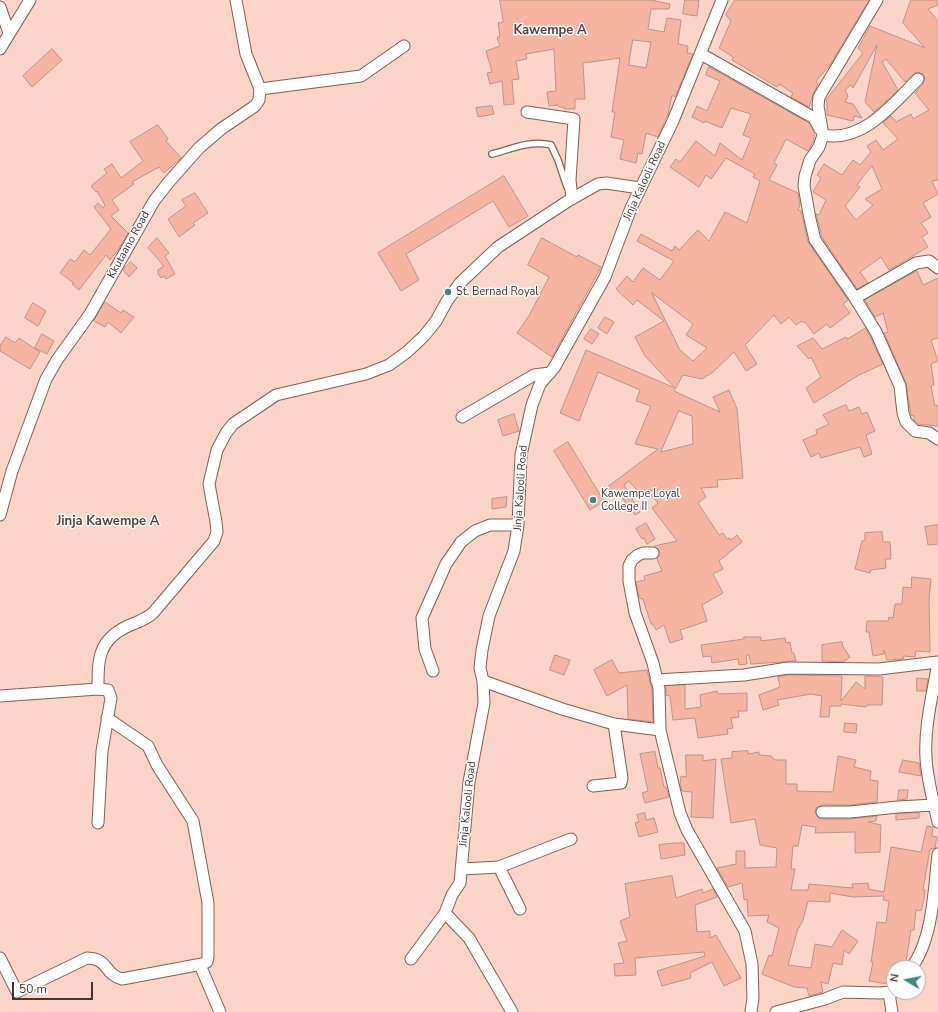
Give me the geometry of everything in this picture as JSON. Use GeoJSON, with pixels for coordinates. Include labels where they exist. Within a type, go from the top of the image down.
{"type":"FeatureCollection","features":[{"type":"Feature","properties":{"kind":"street"},"geometry":{"type":"LineString","coordinates":[[0,49],[30,0]]}},
{"type":"Feature","properties":{"kind":"street"},"geometry":{"type":"LineString","coordinates":[[236,0],[246,54],[260,89],[361,76],[404,46]]}},
{"type":"Feature","properties":{"kind":"street","name":"Jinja Kalooli Road"},"geometry":{"type":"LineString","coordinates":[[412,959],[445,912],[452,895],[460,883],[469,782],[484,703],[483,681],[480,668],[484,634],[496,595],[514,551],[518,525],[521,455],[532,405],[540,384],[550,373],[605,276],[640,188],[673,121],[722,0]]}},
{"type":"Feature","properties":{"kind":"street"},"geometry":{"type":"LineString","coordinates":[[877,0],[819,97],[818,106],[823,135],[819,148],[810,160],[805,176],[804,186],[808,213],[815,240],[855,298],[876,332],[900,386],[903,413],[906,422],[915,431],[929,434],[938,439]]}},
{"type":"Feature","properties":{"kind":"street"},"geometry":{"type":"LineString","coordinates":[[0,7],[9,33]]}},
{"type":"Feature","properties":{"kind":"street"},"geometry":{"type":"LineString","coordinates":[[701,54],[814,118],[823,135]]}},
{"type":"Feature","properties":{"kind":"street"},"geometry":{"type":"LineString","coordinates":[[823,135],[831,136],[857,131],[872,122],[918,79]]}},
{"type":"Feature","properties":{"kind":"street","name":"Kkutaano Road"},"geometry":{"type":"LineString","coordinates":[[0,515],[12,471],[37,399],[57,360],[90,314],[137,230],[168,182],[184,163],[221,129],[255,106],[259,100],[260,89]]}},
{"type":"Feature","properties":{"kind":"street"},"geometry":{"type":"LineString","coordinates":[[527,112],[574,119],[570,174],[572,194]]}},
{"type":"Feature","properties":{"kind":"street"},"geometry":{"type":"LineString","coordinates":[[98,689],[98,662],[100,652],[107,642],[116,633],[146,619],[153,613],[214,541],[216,522],[209,484],[217,450],[226,433],[233,424],[276,396],[366,374],[389,365],[407,352],[424,336],[436,321],[447,301],[460,284],[485,258],[511,237],[572,194],[598,184],[606,183],[640,188]]}},
{"type":"Feature","properties":{"kind":"street"},"geometry":{"type":"LineString","coordinates":[[855,298],[916,263],[929,261],[938,268]]}},
{"type":"Feature","properties":{"kind":"street"},"geometry":{"type":"LineString","coordinates":[[462,416],[534,375],[550,373]]}},
{"type":"Feature","properties":{"kind":"street"},"geometry":{"type":"LineString","coordinates":[[433,671],[425,649],[422,618],[446,564],[461,542],[475,531],[490,525],[518,525]]}},
{"type":"Feature","properties":{"kind":"street"},"geometry":{"type":"LineString","coordinates":[[653,553],[643,553],[638,555],[632,560],[630,566],[629,581],[635,613],[650,652],[659,689],[660,730],[679,811],[687,830],[745,931],[752,964],[753,998],[751,1012]]}},
{"type":"Feature","properties":{"kind":"street"},"geometry":{"type":"LineString","coordinates":[[656,680],[744,675],[788,668],[879,669],[938,662],[926,744],[928,778],[938,822]]}},
{"type":"Feature","properties":{"kind":"street"},"geometry":{"type":"LineString","coordinates":[[483,681],[562,709],[614,724],[660,730]]}},
{"type":"Feature","properties":{"kind":"street"},"geometry":{"type":"LineString","coordinates":[[0,696],[98,689],[108,690],[110,694],[102,751],[98,823]]}},
{"type":"Feature","properties":{"kind":"street"},"geometry":{"type":"LineString","coordinates":[[0,958],[17,992],[87,958],[97,958],[103,962],[115,977],[122,979],[200,965],[207,962],[208,903],[193,821],[157,765],[148,746],[107,718]]}},
{"type":"Feature","properties":{"kind":"street"},"geometry":{"type":"LineString","coordinates":[[593,786],[621,783],[622,771],[614,724]]}},
{"type":"Feature","properties":{"kind":"street"},"geometry":{"type":"LineString","coordinates":[[822,812],[850,812],[898,807],[934,806]]}},
{"type":"Feature","properties":{"kind":"street"},"geometry":{"type":"LineString","coordinates":[[462,869],[499,866],[571,839]]}},
{"type":"Feature","properties":{"kind":"street"},"geometry":{"type":"LineString","coordinates":[[917,960],[924,946],[934,894],[938,854]]}},
{"type":"Feature","properties":{"kind":"street"},"geometry":{"type":"LineString","coordinates":[[499,866],[520,909]]}},
{"type":"Feature","properties":{"kind":"street"},"geometry":{"type":"LineString","coordinates":[[445,912],[469,938],[512,1012]]}},
{"type":"Feature","properties":{"kind":"street"},"geometry":{"type":"LineString","coordinates":[[200,965],[220,1012]]}},
{"type":"Feature","properties":{"kind":"street"},"geometry":{"type":"LineString","coordinates":[[776,1012],[825,999],[843,992],[886,992]]}},
{"type":"Feature","properties":{"kind":"street"},"geometry":{"type":"LineString","coordinates":[[891,1000],[892,1012]]}},
{"type":"Feature","properties":{"kind":"lane"},"geometry":{"type":"LineString","coordinates":[[492,154],[523,145],[541,143],[551,145],[558,160],[566,186],[572,194]]}},
{"type":"Feature","properties":{"kind":"building"},"geometry":{"type":"Polygon","coordinates":[[[500,0],[651,0],[670,4],[669,9],[651,9],[648,29],[664,32],[667,18],[681,20],[678,44],[688,46],[687,53],[693,54],[675,97],[672,95],[668,114],[658,137],[646,133],[642,154],[638,153],[636,163],[620,159],[624,140],[611,137],[615,112],[612,112],[620,58],[583,63],[585,99],[575,99],[575,109],[564,109],[564,107],[559,107],[558,105],[549,106],[547,92],[556,91],[554,49],[526,54],[527,59],[516,61],[519,79],[512,80],[514,104],[504,105],[502,81],[490,84],[487,73],[492,72],[486,51],[500,46],[497,38],[500,36],[498,23],[503,22],[500,0]],[[633,40],[629,65],[646,68],[651,42],[633,40]]]}},
{"type":"Feature","properties":{"kind":"building"},"geometry":{"type":"Polygon","coordinates":[[[685,0],[699,0],[697,16],[683,14],[685,0]]]}},
{"type":"Feature","properties":{"kind":"building"},"geometry":{"type":"Polygon","coordinates":[[[735,0],[869,0],[830,65],[816,81],[818,84],[809,107],[791,97],[793,93],[779,84],[777,87],[732,60],[733,57],[719,48],[731,21],[726,15],[735,0]]]}},
{"type":"Feature","properties":{"kind":"building"},"geometry":{"type":"Polygon","coordinates":[[[911,0],[938,0],[938,5],[928,9],[938,21],[938,180],[932,181],[938,194],[923,203],[931,217],[921,223],[928,233],[922,237],[928,247],[889,270],[881,257],[860,272],[868,283],[857,289],[822,237],[816,214],[819,215],[826,200],[813,192],[821,178],[817,175],[824,164],[842,175],[853,160],[860,165],[871,152],[867,146],[876,140],[883,150],[898,139],[883,123],[891,116],[896,122],[911,114],[913,119],[929,110],[915,93],[923,84],[925,77],[923,74],[916,72],[905,82],[886,59],[882,62],[898,90],[874,112],[865,102],[877,45],[853,88],[851,85],[845,90],[848,96],[845,102],[853,104],[862,118],[854,116],[853,121],[827,115],[826,100],[863,53],[858,48],[870,26],[925,48],[903,23],[911,0]],[[872,166],[857,185],[860,187],[845,206],[856,220],[873,205],[865,199],[882,189],[872,166]]]}},
{"type":"Feature","properties":{"kind":"building"},"geometry":{"type":"Polygon","coordinates":[[[52,49],[62,60],[32,87],[23,76],[52,49]]]}},
{"type":"Feature","properties":{"kind":"building"},"geometry":{"type":"Polygon","coordinates":[[[709,67],[809,123],[814,132],[814,140],[808,151],[786,139],[774,163],[777,165],[769,180],[798,193],[800,205],[798,210],[801,211],[808,242],[848,300],[843,304],[850,313],[830,328],[827,324],[814,334],[805,322],[804,323],[802,321],[796,325],[789,317],[781,324],[774,315],[745,345],[757,364],[746,371],[734,352],[713,372],[702,379],[683,375],[674,391],[720,412],[713,397],[729,390],[737,409],[743,478],[717,480],[718,487],[701,488],[706,497],[698,503],[719,535],[723,533],[727,539],[730,538],[731,540],[737,535],[742,542],[719,561],[723,569],[713,574],[723,593],[702,605],[707,621],[680,630],[683,639],[670,643],[664,625],[656,630],[653,624],[651,624],[643,599],[639,597],[636,582],[645,580],[644,576],[662,571],[657,559],[659,556],[659,550],[654,546],[677,541],[652,508],[658,503],[647,490],[641,495],[629,481],[624,485],[640,512],[635,515],[616,490],[606,497],[602,491],[658,449],[635,444],[651,406],[636,401],[640,390],[598,372],[579,421],[560,413],[586,350],[675,388],[645,356],[635,337],[664,321],[637,300],[633,305],[616,289],[627,276],[633,282],[643,268],[660,280],[674,261],[637,241],[641,234],[672,251],[675,246],[679,250],[698,230],[709,241],[725,212],[747,223],[760,181],[753,177],[755,174],[726,158],[711,179],[706,175],[699,187],[670,167],[676,159],[680,162],[696,141],[715,156],[720,143],[742,160],[751,138],[743,135],[751,114],[731,108],[722,128],[705,121],[704,123],[692,117],[697,106],[707,111],[720,81],[706,75],[709,67]],[[652,293],[680,350],[693,361],[707,348],[686,335],[693,324],[652,293]],[[679,411],[661,452],[693,444],[692,416],[679,411]]]}},
{"type":"Feature","properties":{"kind":"building"},"geometry":{"type":"Polygon","coordinates":[[[492,106],[494,114],[478,117],[476,108],[492,106]]]}},
{"type":"Feature","properties":{"kind":"building"},"geometry":{"type":"Polygon","coordinates":[[[158,125],[168,139],[166,141],[181,158],[164,173],[159,167],[132,182],[134,184],[112,200],[119,210],[111,216],[128,233],[110,260],[106,255],[79,290],[72,284],[74,283],[60,273],[70,259],[75,262],[84,250],[90,255],[111,229],[94,207],[98,203],[103,208],[105,205],[97,191],[96,192],[91,186],[107,173],[104,169],[112,164],[121,178],[143,161],[130,142],[158,125]]]}},
{"type":"Feature","properties":{"kind":"building"},"geometry":{"type":"Polygon","coordinates":[[[504,176],[528,216],[509,227],[493,201],[406,254],[419,280],[401,291],[378,253],[504,176]]]}},
{"type":"Feature","properties":{"kind":"building"},"geometry":{"type":"Polygon","coordinates":[[[195,193],[208,213],[193,223],[195,225],[179,237],[168,219],[186,206],[182,200],[195,193]]]}},
{"type":"Feature","properties":{"kind":"building"},"geometry":{"type":"Polygon","coordinates":[[[157,238],[169,253],[165,256],[175,274],[166,279],[164,276],[161,278],[158,274],[158,270],[164,266],[148,248],[157,238]]]}},
{"type":"Feature","properties":{"kind":"building"},"geometry":{"type":"Polygon","coordinates":[[[542,238],[577,257],[578,255],[601,267],[552,357],[517,333],[529,316],[549,277],[528,265],[542,238]]]}},
{"type":"Feature","properties":{"kind":"building"},"geometry":{"type":"Polygon","coordinates":[[[131,262],[137,268],[129,277],[123,270],[131,262]]]}},
{"type":"Feature","properties":{"kind":"building"},"geometry":{"type":"Polygon","coordinates":[[[917,271],[923,285],[938,278],[938,338],[931,340],[938,361],[931,364],[934,385],[931,386],[935,406],[938,405],[938,426],[918,424],[914,420],[914,416],[911,415],[906,383],[884,333],[888,332],[883,313],[875,317],[865,300],[917,271]]]}},
{"type":"Feature","properties":{"kind":"building"},"geometry":{"type":"Polygon","coordinates":[[[105,302],[121,313],[123,310],[134,317],[121,333],[108,322],[105,327],[94,321],[105,302]]]}},
{"type":"Feature","properties":{"kind":"building"},"geometry":{"type":"Polygon","coordinates":[[[33,303],[46,311],[38,326],[25,318],[33,303]]]}},
{"type":"Feature","properties":{"kind":"building"},"geometry":{"type":"Polygon","coordinates":[[[605,317],[614,322],[607,334],[598,328],[605,317]]]}},
{"type":"Feature","properties":{"kind":"building"},"geometry":{"type":"Polygon","coordinates":[[[866,328],[883,364],[859,375],[814,403],[806,388],[821,377],[811,357],[809,359],[797,346],[813,338],[822,349],[846,337],[847,339],[866,328]]]}},
{"type":"Feature","properties":{"kind":"building"},"geometry":{"type":"Polygon","coordinates":[[[591,329],[599,334],[592,344],[584,339],[591,329]]]}},
{"type":"Feature","properties":{"kind":"building"},"geometry":{"type":"Polygon","coordinates":[[[42,334],[54,341],[47,354],[35,348],[42,334]]]}},
{"type":"Feature","properties":{"kind":"building"},"geometry":{"type":"Polygon","coordinates":[[[6,337],[15,343],[19,338],[40,352],[30,369],[0,351],[0,346],[6,337]]]}},
{"type":"Feature","properties":{"kind":"building"},"geometry":{"type":"Polygon","coordinates":[[[846,405],[849,411],[859,407],[862,414],[867,412],[875,431],[866,435],[872,454],[864,457],[860,447],[821,458],[819,453],[811,457],[803,440],[817,434],[816,430],[829,424],[823,415],[846,405]]]}},
{"type":"Feature","properties":{"kind":"building"},"geometry":{"type":"Polygon","coordinates":[[[514,414],[519,431],[503,436],[498,420],[514,414]]]}},
{"type":"Feature","properties":{"kind":"building"},"geometry":{"type":"Polygon","coordinates":[[[568,442],[604,501],[590,510],[554,451],[568,442]]]}},
{"type":"Feature","properties":{"kind":"building"},"geometry":{"type":"Polygon","coordinates":[[[507,497],[506,507],[492,509],[492,499],[507,497]]]}},
{"type":"Feature","properties":{"kind":"building"},"geometry":{"type":"Polygon","coordinates":[[[646,523],[655,539],[647,544],[636,529],[646,523]]]}},
{"type":"Feature","properties":{"kind":"building"},"geometry":{"type":"Polygon","coordinates":[[[938,525],[938,544],[928,545],[925,527],[938,525]]]}},
{"type":"Feature","properties":{"kind":"building"},"geometry":{"type":"Polygon","coordinates":[[[882,532],[883,542],[890,542],[891,559],[885,559],[886,568],[871,570],[870,573],[855,569],[862,541],[865,540],[865,533],[882,532]]]}},
{"type":"Feature","properties":{"kind":"building"},"geometry":{"type":"Polygon","coordinates":[[[912,577],[931,579],[929,599],[930,652],[916,651],[915,657],[904,656],[903,659],[887,660],[884,650],[884,654],[873,656],[869,632],[866,632],[867,621],[888,621],[889,617],[893,618],[895,604],[902,604],[903,587],[911,588],[912,577]]]}},
{"type":"Feature","properties":{"kind":"building"},"geometry":{"type":"Polygon","coordinates":[[[744,637],[761,637],[761,641],[785,638],[786,643],[790,642],[792,653],[794,653],[796,661],[751,664],[749,655],[746,655],[747,664],[739,665],[738,659],[712,663],[711,656],[703,657],[701,645],[744,639],[744,637]]]}},
{"type":"Feature","properties":{"kind":"building"},"geometry":{"type":"Polygon","coordinates":[[[842,642],[843,647],[850,657],[843,662],[822,661],[822,645],[842,642]]]}},
{"type":"Feature","properties":{"kind":"building"},"geometry":{"type":"Polygon","coordinates":[[[555,655],[570,660],[564,675],[550,670],[555,655]]]}},
{"type":"Feature","properties":{"kind":"building"},"geometry":{"type":"Polygon","coordinates":[[[612,660],[619,673],[647,670],[652,690],[653,722],[628,719],[627,685],[607,696],[594,670],[612,660]]]}},
{"type":"Feature","properties":{"kind":"building"},"geometry":{"type":"Polygon","coordinates":[[[789,675],[842,676],[841,701],[856,682],[865,689],[865,676],[883,677],[882,705],[867,705],[866,707],[841,704],[841,706],[830,706],[829,717],[820,717],[822,696],[811,694],[777,700],[779,705],[763,710],[759,695],[780,687],[778,677],[789,675]]]}},
{"type":"Feature","properties":{"kind":"building"},"geometry":{"type":"Polygon","coordinates":[[[917,678],[928,679],[926,691],[917,691],[917,678]]]}},
{"type":"Feature","properties":{"kind":"building"},"geometry":{"type":"Polygon","coordinates":[[[685,685],[685,709],[701,707],[700,695],[717,691],[718,694],[747,693],[747,711],[738,711],[739,717],[731,718],[733,728],[727,729],[728,734],[698,738],[695,718],[673,720],[670,696],[666,695],[666,686],[685,685]]]}},
{"type":"Feature","properties":{"kind":"building"},"geometry":{"type":"Polygon","coordinates":[[[845,723],[857,724],[856,733],[844,732],[845,723]]]}},
{"type":"Feature","properties":{"kind":"building"},"geometry":{"type":"Polygon","coordinates":[[[748,751],[748,754],[759,752],[759,755],[771,756],[775,760],[786,760],[786,784],[797,784],[797,791],[833,792],[838,756],[856,760],[854,767],[871,771],[870,780],[878,781],[877,802],[850,805],[822,805],[816,808],[815,812],[818,818],[822,819],[850,819],[877,816],[876,821],[868,822],[881,825],[880,852],[855,853],[855,832],[815,833],[816,827],[802,825],[798,846],[793,846],[791,869],[795,869],[791,890],[808,890],[809,884],[853,888],[852,884],[868,883],[869,889],[884,892],[891,847],[921,852],[927,826],[933,827],[932,836],[937,837],[935,848],[930,849],[923,890],[925,890],[924,899],[921,911],[916,910],[914,930],[911,930],[906,960],[886,960],[886,984],[869,981],[873,962],[871,962],[877,922],[886,923],[889,901],[883,900],[884,896],[853,897],[830,893],[830,902],[808,901],[803,920],[798,928],[788,965],[811,968],[815,944],[832,947],[842,930],[858,941],[849,954],[844,950],[842,965],[833,963],[828,984],[821,982],[823,992],[809,996],[807,988],[794,987],[762,974],[769,955],[772,956],[779,928],[767,922],[769,915],[748,916],[747,899],[744,900],[742,883],[728,887],[717,868],[736,864],[736,851],[745,851],[745,868],[776,867],[777,848],[760,845],[755,819],[731,823],[721,759],[732,758],[732,752],[748,751]]]}},
{"type":"Feature","properties":{"kind":"building"},"geometry":{"type":"Polygon","coordinates":[[[655,752],[658,768],[660,768],[664,787],[666,787],[669,797],[645,803],[642,793],[648,791],[640,754],[655,752]]]}},
{"type":"Feature","properties":{"kind":"building"},"geometry":{"type":"Polygon","coordinates":[[[686,755],[703,755],[703,761],[716,759],[713,818],[691,817],[692,792],[682,791],[680,785],[681,776],[686,777],[686,755]]]}},
{"type":"Feature","properties":{"kind":"building"},"geometry":{"type":"Polygon","coordinates":[[[903,760],[919,763],[921,776],[899,772],[903,760]]]}},
{"type":"Feature","properties":{"kind":"building"},"geometry":{"type":"Polygon","coordinates":[[[899,790],[908,790],[907,799],[898,800],[899,790]]]}},
{"type":"Feature","properties":{"kind":"building"},"geometry":{"type":"Polygon","coordinates":[[[645,813],[646,820],[654,818],[658,832],[639,837],[635,823],[639,822],[637,815],[645,813]]]}},
{"type":"Feature","properties":{"kind":"building"},"geometry":{"type":"Polygon","coordinates":[[[919,813],[919,818],[896,820],[896,814],[919,813]]]}},
{"type":"Feature","properties":{"kind":"building"},"geometry":{"type":"Polygon","coordinates":[[[684,843],[685,855],[661,859],[659,845],[684,843]]]}},
{"type":"Feature","properties":{"kind":"building"},"geometry":{"type":"Polygon","coordinates":[[[672,876],[676,898],[702,889],[703,893],[713,889],[717,897],[695,905],[697,932],[710,931],[710,938],[716,935],[741,978],[724,986],[712,962],[690,973],[691,978],[662,986],[657,971],[705,956],[704,952],[635,958],[636,975],[615,976],[614,964],[624,963],[618,943],[627,941],[620,921],[630,917],[625,884],[672,876]]]}},
{"type":"Feature","properties":{"kind":"place","name":"St. Bernad Royal"},"geometry":{"type":"Point","coordinates":[448,292]}},
{"type":"Feature","properties":{"kind":"place","name":"Kawempe Loyal College II"},"geometry":{"type":"Point","coordinates":[593,500]}},
{"type":"Feature","properties":{"kind":"district","name":"Kawempe A"},"geometry":{"type":"Point","coordinates":[550,31]}},
{"type":"Feature","properties":{"kind":"district","name":"Jinja Kawempe A"},"geometry":{"type":"Point","coordinates":[108,522]}}]}
